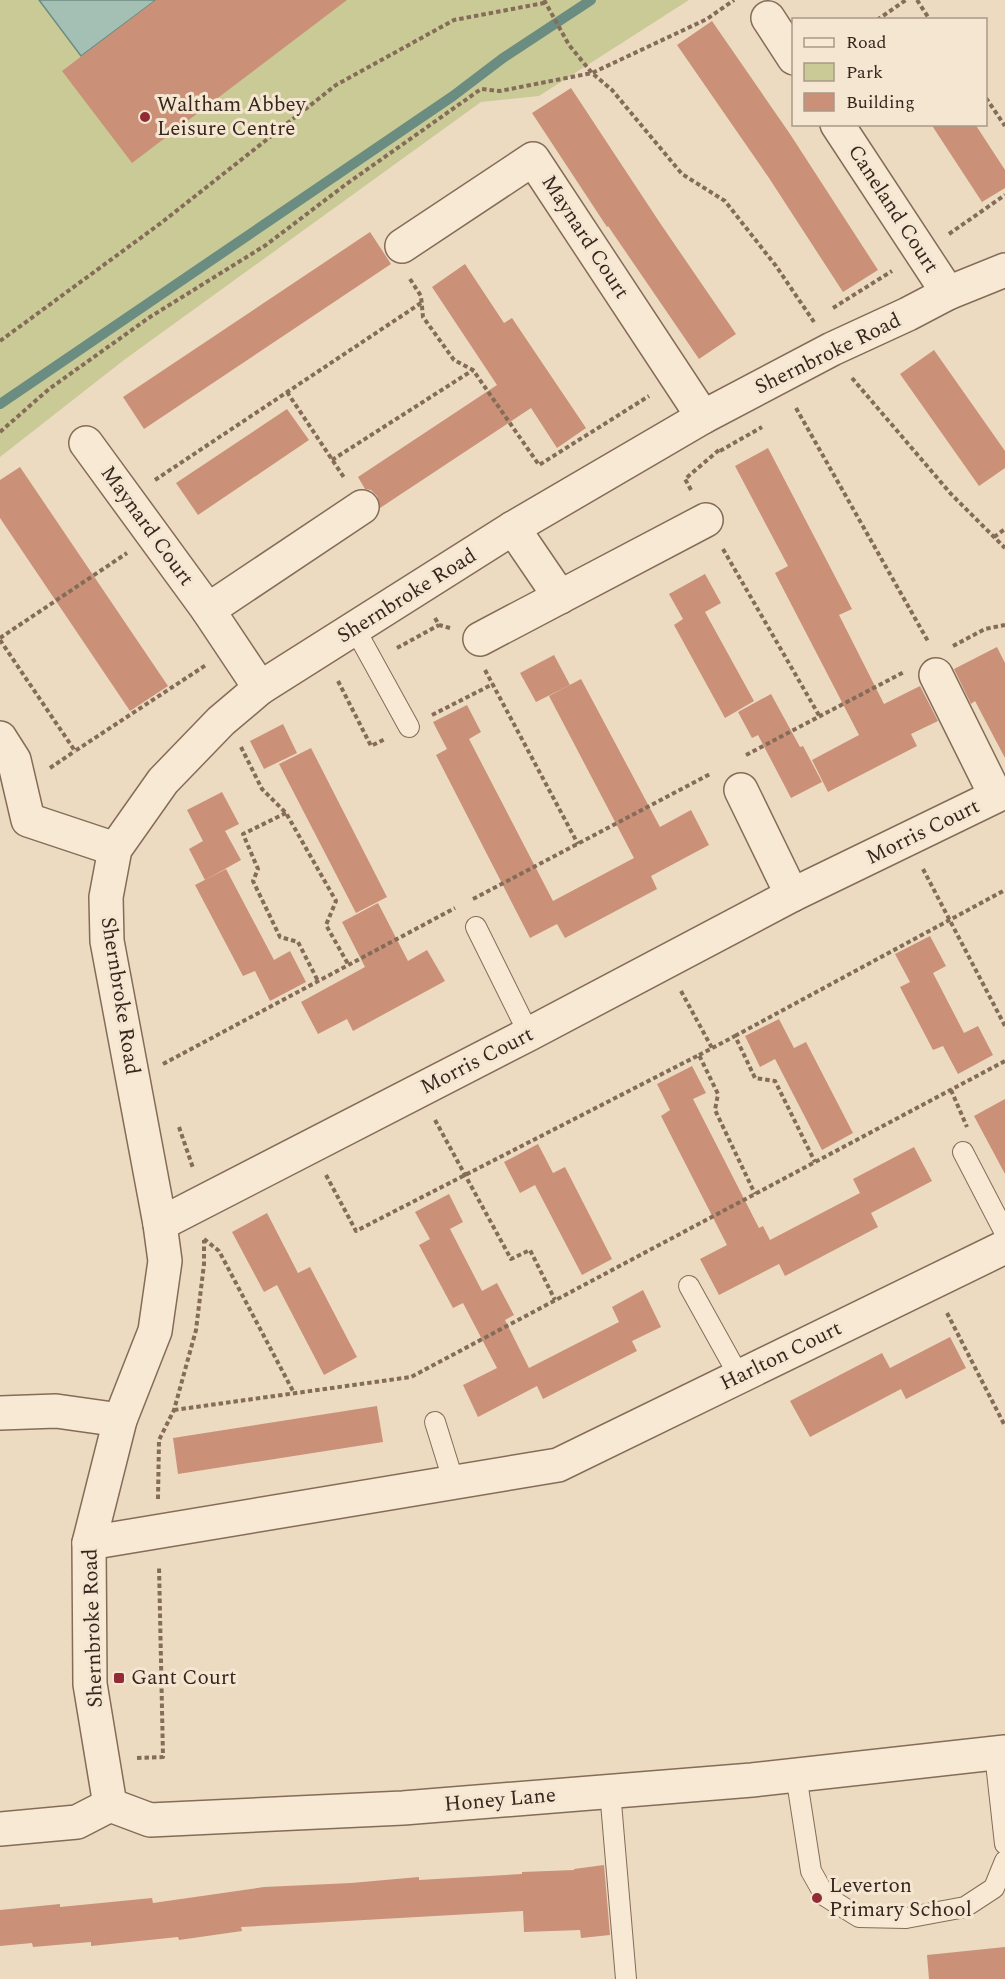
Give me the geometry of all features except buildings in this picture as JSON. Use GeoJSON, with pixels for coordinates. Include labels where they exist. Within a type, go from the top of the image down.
{"type":"FeatureCollection","features":[{"type":"Feature","properties":{"kind":"street"},"geometry":{"type":"LineString","coordinates":[[768,18],[792,55]]}},
{"type":"Feature","properties":{"kind":"street","name":"Caneland Court"},"geometry":{"type":"LineString","coordinates":[[838,126],[948,293]]}},
{"type":"Feature","properties":{"kind":"street","name":"Maynard Court"},"geometry":{"type":"LineString","coordinates":[[402,246],[533,159],[703,417]]}},
{"type":"Feature","properties":{"kind":"street","name":"Shernbroke Road"},"geometry":{"type":"LineString","coordinates":[[110,1805],[90,1684],[89,1543],[120,1420],[156,1331],[165,1261],[107,941],[106,897],[115,849],[163,781],[226,717],[261,688],[513,528],[703,417],[832,349],[948,293],[1005,270]]}},
{"type":"Feature","properties":{"kind":"street","name":"Maynard Court"},"geometry":{"type":"LineString","coordinates":[[86,443],[208,610],[261,688]]}},
{"type":"Feature","properties":{"kind":"street"},"geometry":{"type":"LineString","coordinates":[[208,610],[362,507]]}},
{"type":"Feature","properties":{"kind":"street"},"geometry":{"type":"LineString","coordinates":[[473,644],[706,520]]}},
{"type":"Feature","properties":{"kind":"street"},"geometry":{"type":"LineString","coordinates":[[513,528],[560,597]]}},
{"type":"Feature","properties":{"kind":"street","name":"Morris Court"},"geometry":{"type":"LineString","coordinates":[[160,1224],[529,1034],[792,894],[996,796],[930,660]]}},
{"type":"Feature","properties":{"kind":"street"},"geometry":{"type":"LineString","coordinates":[[0,738],[14,760],[28,820],[115,849]]}},
{"type":"Feature","properties":{"kind":"street"},"geometry":{"type":"LineString","coordinates":[[733,773],[792,894]]}},
{"type":"Feature","properties":{"kind":"street","name":"Harlton Court"},"geometry":{"type":"LineString","coordinates":[[454,1483],[558,1466],[1005,1247]]}},
{"type":"Feature","properties":{"kind":"street"},"geometry":{"type":"LineString","coordinates":[[0,1413],[56,1411],[120,1420]]}},
{"type":"Feature","properties":{"kind":"street"},"geometry":{"type":"LineString","coordinates":[[89,1543],[454,1483]]}},
{"type":"Feature","properties":{"kind":"street","name":"Honey Lane"},"geometry":{"type":"LineString","coordinates":[[110,1805],[150,1820],[403,1808],[796,1775],[1000,1753]]}},
{"type":"Feature","properties":{"kind":"street"},"geometry":{"type":"LineString","coordinates":[[0,1829],[77,1822],[110,1805]]}},
{"type":"Feature","properties":{"kind":"lane"},"geometry":{"type":"LineString","coordinates":[[355,628],[409,726]]}},
{"type":"Feature","properties":{"kind":"lane"},"geometry":{"type":"LineString","coordinates":[[476,927],[529,1034]]}},
{"type":"Feature","properties":{"kind":"lane"},"geometry":{"type":"LineString","coordinates":[[963,1152],[1005,1233]]}},
{"type":"Feature","properties":{"kind":"lane"},"geometry":{"type":"LineString","coordinates":[[689,1286],[739,1376]]}},
{"type":"Feature","properties":{"kind":"lane"},"geometry":{"type":"LineString","coordinates":[[435,1422],[454,1483]]}},
{"type":"Feature","properties":{"kind":"lane"},"geometry":{"type":"LineString","coordinates":[[1000,1753],[1005,1844]]}},
{"type":"Feature","properties":{"kind":"lane"},"geometry":{"type":"LineString","coordinates":[[796,1775],[811,1871],[825,1896],[859,1917],[906,1918],[965,1907],[994,1888],[1005,1861]]}},
{"type":"Feature","properties":{"kind":"lane"},"geometry":{"type":"LineString","coordinates":[[610,1791],[626,1979]]}},
{"type":"Feature","properties":{"kind":"path"},"geometry":{"type":"LineString","coordinates":[[0,432],[49,389],[150,317],[266,245],[345,185],[481,89],[500,91],[592,73],[707,19],[734,0]]}},
{"type":"Feature","properties":{"kind":"path"},"geometry":{"type":"LineString","coordinates":[[880,18],[906,0]]}},
{"type":"Feature","properties":{"kind":"path"},"geometry":{"type":"LineString","coordinates":[[917,0],[929,18]]}},
{"type":"Feature","properties":{"kind":"path"},"geometry":{"type":"LineString","coordinates":[[0,341],[161,223],[336,85],[454,20],[544,2],[569,45],[592,73],[612,90],[682,174],[725,201],[776,266],[832,349]]}},
{"type":"Feature","properties":{"kind":"path"},"geometry":{"type":"LineString","coordinates":[[987,99],[1003,118],[1005,126]]}},
{"type":"Feature","properties":{"kind":"path"},"geometry":{"type":"LineString","coordinates":[[402,246],[393,253],[421,296],[423,317],[454,360],[473,370],[539,465],[678,378]]}},
{"type":"Feature","properties":{"kind":"path"},"geometry":{"type":"LineString","coordinates":[[126,499],[422,303]]}},
{"type":"Feature","properties":{"kind":"path"},"geometry":{"type":"LineString","coordinates":[[332,460],[473,370]]}},
{"type":"Feature","properties":{"kind":"path"},"geometry":{"type":"LineString","coordinates":[[852,378],[951,494],[1005,548]]}},
{"type":"Feature","properties":{"kind":"path"},"geometry":{"type":"LineString","coordinates":[[287,392],[362,507]]}},
{"type":"Feature","properties":{"kind":"path"},"geometry":{"type":"LineString","coordinates":[[796,408],[930,660]]}},
{"type":"Feature","properties":{"kind":"path"},"geometry":{"type":"LineString","coordinates":[[703,417],[720,451],[685,478],[706,520],[820,717]]}},
{"type":"Feature","properties":{"kind":"path"},"geometry":{"type":"LineString","coordinates":[[994,537],[1005,528]]}},
{"type":"Feature","properties":{"kind":"path"},"geometry":{"type":"LineString","coordinates":[[153,536],[0,639],[75,751],[233,647]]}},
{"type":"Feature","properties":{"kind":"path"},"geometry":{"type":"LineString","coordinates":[[418,589],[440,625],[473,644],[578,844]]}},
{"type":"Feature","properties":{"kind":"path"},"geometry":{"type":"LineString","coordinates":[[133,1080],[578,844],[733,773],[820,717],[985,629],[1005,625]]}},
{"type":"Feature","properties":{"kind":"path"},"geometry":{"type":"LineString","coordinates":[[338,681],[371,746],[493,684]]}},
{"type":"Feature","properties":{"kind":"path"},"geometry":{"type":"LineString","coordinates":[[226,717],[262,789],[286,813],[336,901],[326,925],[348,964]]}},
{"type":"Feature","properties":{"kind":"path"},"geometry":{"type":"LineString","coordinates":[[286,813],[243,834],[258,869],[252,881],[280,937],[298,942],[318,981]]}},
{"type":"Feature","properties":{"kind":"path"},"geometry":{"type":"LineString","coordinates":[[908,839],[1005,1026]]}},
{"type":"Feature","properties":{"kind":"path"},"geometry":{"type":"LineString","coordinates":[[310,1146],[356,1232],[699,1055],[1005,891]]}},
{"type":"Feature","properties":{"kind":"path"},"geometry":{"type":"LineString","coordinates":[[666,962],[712,1048]]}},
{"type":"Feature","properties":{"kind":"path"},"geometry":{"type":"LineString","coordinates":[[735,1036],[755,1078],[775,1081],[815,1162]]}},
{"type":"Feature","properties":{"kind":"path"},"geometry":{"type":"LineString","coordinates":[[699,1055],[718,1095],[715,1110],[755,1194]]}},
{"type":"Feature","properties":{"kind":"path"},"geometry":{"type":"LineString","coordinates":[[174,1410],[411,1377],[1005,1061]]}},
{"type":"Feature","properties":{"kind":"path"},"geometry":{"type":"LineString","coordinates":[[951,1090],[967,1125],[963,1152]]}},
{"type":"Feature","properties":{"kind":"path"},"geometry":{"type":"LineString","coordinates":[[419,1091],[511,1259],[530,1250],[555,1300]]}},
{"type":"Feature","properties":{"kind":"path"},"geometry":{"type":"LineString","coordinates":[[204,1239],[219,1251],[294,1393]]}},
{"type":"Feature","properties":{"kind":"path"},"geometry":{"type":"LineString","coordinates":[[932,1282],[1005,1426]]}},
{"type":"Feature","properties":{"kind":"green space"},"geometry":{"type":"Polygon","coordinates":[[[0,0],[689,0],[539,96],[481,102],[124,360],[0,457],[0,0]]]}},
{"type":"Feature","properties":{"kind":"shaded area"},"geometry":{"type":"Polygon","coordinates":[[[39,0],[156,0],[81,56],[39,0]]]}},
{"type":"Feature","properties":{"kind":"waterway"},"geometry":{"type":"LineString","coordinates":[[0,404],[591,0]]}},
{"type":"Feature","properties":{"kind":"place","name":"Waltham Abbey Leisure Centre"},"geometry":{"type":"Point","coordinates":[145,117]}},
{"type":"Feature","properties":{"kind":"place","name":"Gant Court"},"geometry":{"type":"Point","coordinates":[119,1678]}},
{"type":"Feature","properties":{"kind":"place","name":"Leverton Primary School"},"geometry":{"type":"Point","coordinates":[817,1898]}}]}
